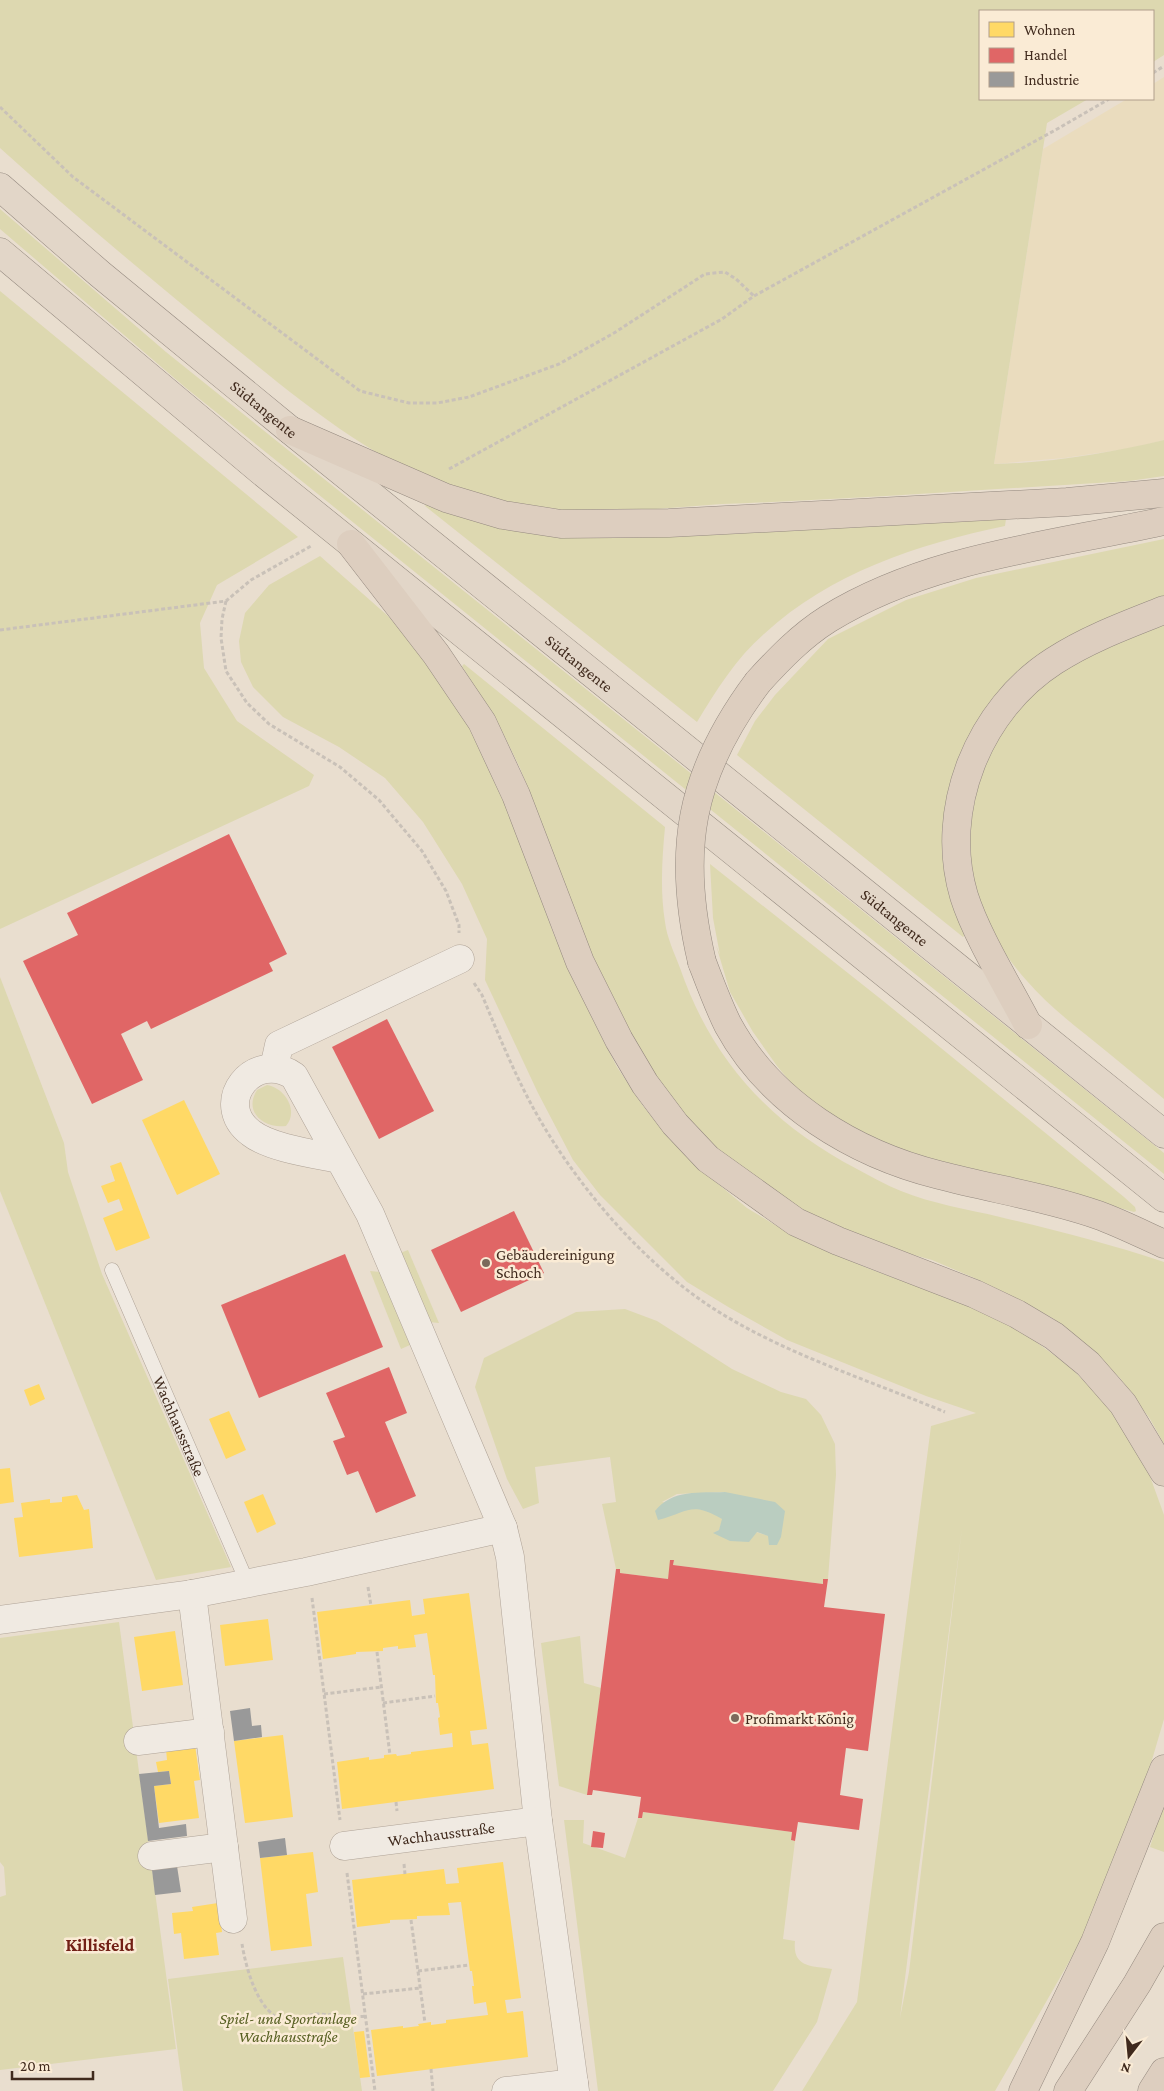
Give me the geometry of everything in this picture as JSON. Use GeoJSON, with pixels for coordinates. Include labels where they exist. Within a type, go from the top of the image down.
{"type":"FeatureCollection","features":[{"type":"Feature","properties":{"kind":"highway","name":"Südtangente"},"geometry":{"type":"LineString","coordinates":[[0,187],[100,274],[290,430],[1164,1134]]}},
{"type":"Feature","properties":{"kind":"highway"},"geometry":{"type":"LineString","coordinates":[[0,252],[261,471],[1164,1198]]}},
{"type":"Feature","properties":{"kind":"highway"},"geometry":{"type":"LineString","coordinates":[[290,430],[446,498],[503,516],[560,524],[669,523],[822,516],[1067,502],[1164,493]]}},
{"type":"Feature","properties":{"kind":"highway"},"geometry":{"type":"LineString","coordinates":[[1164,521],[1007,553],[938,571],[874,595],[827,620],[798,641],[758,682],[737,710],[713,754],[692,824],[689,872],[691,910],[702,962],[729,1026],[749,1056],[790,1100],[834,1132],[872,1152],[909,1166],[1097,1215],[1164,1244]]}},
{"type":"Feature","properties":{"kind":"highway"},"geometry":{"type":"LineString","coordinates":[[351,544],[436,654],[482,722],[516,795],[580,962],[619,1040],[645,1084],[675,1124],[708,1159],[796,1222],[838,1242],[975,1294],[1017,1314],[1054,1336],[1088,1364],[1123,1404],[1164,1472]]}},
{"type":"Feature","properties":{"kind":"highway"},"geometry":{"type":"LineString","coordinates":[[1028,1025],[982,938],[964,896],[956,849],[958,815],[967,775],[980,743],[998,712],[1052,662],[1086,642],[1164,610]]}},
{"type":"Feature","properties":{"kind":"highway"},"geometry":{"type":"LineString","coordinates":[[1023,2091],[1095,1942],[1164,1769]]}},
{"type":"Feature","properties":{"kind":"highway"},"geometry":{"type":"LineString","coordinates":[[1068,2091],[1137,1984],[1164,1937]]}},
{"type":"Feature","properties":{"kind":"highway"},"geometry":{"type":"LineString","coordinates":[[1152,2091],[1164,2072]]}},
{"type":"Feature","properties":{"kind":"street"},"geometry":{"type":"LineString","coordinates":[[274,1068],[279,1045],[466,970]]}},
{"type":"Feature","properties":{"kind":"street"},"geometry":{"type":"LineString","coordinates":[[339,1159],[294,1150],[251,1133],[237,1118],[234,1106],[240,1085],[251,1074],[265,1068],[285,1070],[294,1076],[370,1214],[503,1528],[510,1557],[538,1821],[574,2087],[506,2091]]}},
{"type":"Feature","properties":{"kind":"street"},"geometry":{"type":"LineString","coordinates":[[0,1620],[192,1594],[306,1572],[503,1528]]}},
{"type":"Feature","properties":{"kind":"street"},"geometry":{"type":"LineString","coordinates":[[192,1594],[233,1919]]}},
{"type":"Feature","properties":{"kind":"street"},"geometry":{"type":"LineString","coordinates":[[138,1741],[210,1732]]}},
{"type":"Feature","properties":{"kind":"street","name":"Wachhausstraße"},"geometry":{"type":"LineString","coordinates":[[344,1846],[538,1821]]}},
{"type":"Feature","properties":{"kind":"street"},"geometry":{"type":"LineString","coordinates":[[152,1856],[224,1847]]}},
{"type":"Feature","properties":{"kind":"lane","name":"Wachhausstraße"},"geometry":{"type":"LineString","coordinates":[[112,1270],[247,1582]]}},
{"type":"Feature","properties":{"kind":"path"},"geometry":{"type":"LineString","coordinates":[[491,446],[722,319],[754,296],[1107,100]]}},
{"type":"Feature","properties":{"kind":"path"},"geometry":{"type":"LineString","coordinates":[[0,107],[73,177],[360,391],[409,403],[437,403],[469,397],[559,364],[614,333],[706,274],[725,272],[736,279],[754,296]]}},
{"type":"Feature","properties":{"kind":"path"},"geometry":{"type":"LineString","coordinates":[[0,630],[226,601],[251,580]]}},
{"type":"Feature","properties":{"kind":"path"},"geometry":{"type":"LineString","coordinates":[[226,601],[222,618],[221,638],[226,671],[248,703],[268,724],[347,773],[379,800],[422,851],[446,891],[459,925],[466,970],[482,995],[530,1102],[554,1142],[592,1195],[670,1277],[711,1307],[769,1340],[945,1412]]}},
{"type":"Feature","properties":{"kind":"path"},"geometry":{"type":"LineString","coordinates":[[377,1652],[390,1755]]}},
{"type":"Feature","properties":{"kind":"path"},"geometry":{"type":"LineString","coordinates":[[324,1694],[381,1687]]}},
{"type":"Feature","properties":{"kind":"path"},"geometry":{"type":"LineString","coordinates":[[383,1702],[435,1696]]}},
{"type":"Feature","properties":{"kind":"path"},"geometry":{"type":"LineString","coordinates":[[233,1919],[238,1922],[251,1982],[274,2015],[287,2022],[299,2020],[312,2014],[329,2014],[348,2018],[366,2016]]}},
{"type":"Feature","properties":{"kind":"path"},"geometry":{"type":"LineString","coordinates":[[411,1920],[424,2023]]}},
{"type":"Feature","properties":{"kind":"path"},"geometry":{"type":"LineString","coordinates":[[418,1971],[469,1966]]}},
{"type":"Feature","properties":{"kind":"path"},"geometry":{"type":"LineString","coordinates":[[363,1994],[420,1988]]}},
{"type":"Feature","properties":{"kind":"path"},"geometry":{"type":"LineString","coordinates":[[430,2069],[433,2091]]}},
{"type":"Feature","properties":{"kind":"shaded area"},"geometry":{"type":"Polygon","coordinates":[[[1164,77],[1164,440],[1133,448],[1064,458],[994,464],[1043,149],[1125,100],[1154,100],[1154,83],[1164,77]]]}},
{"type":"Feature","properties":{"kind":"shaded area"},"geometry":{"type":"Polygon","coordinates":[[[725,1492],[775,1502],[785,1511],[781,1537],[777,1545],[769,1545],[768,1536],[757,1532],[749,1542],[730,1541],[713,1533],[719,1530],[722,1519],[703,1510],[690,1510],[658,1520],[655,1511],[670,1499],[687,1494],[725,1492]]]}},
{"type":"Feature","properties":{"kind":"green space"},"geometry":{"type":"Polygon","coordinates":[[[0,0],[1164,0],[1164,55],[1154,61],[1154,10],[979,10],[979,100],[1086,100],[1047,123],[994,464],[1037,462],[1080,456],[1164,440],[1164,476],[1129,481],[628,511],[585,511],[543,508],[481,497],[429,479],[398,464],[368,447],[310,407],[113,247],[0,148],[0,0]]]}},
{"type":"Feature","properties":{"kind":"green space"},"geometry":{"type":"Polygon","coordinates":[[[0,209],[166,352],[1164,1153],[1164,1174],[186,388],[0,229],[0,209]]]}},
{"type":"Feature","properties":{"kind":"green space"},"geometry":{"type":"Polygon","coordinates":[[[0,291],[298,537],[217,585],[200,623],[204,668],[237,721],[314,775],[309,786],[0,929],[0,291]]]}},
{"type":"Feature","properties":{"kind":"green space"},"geometry":{"type":"Polygon","coordinates":[[[427,503],[545,533],[599,538],[709,535],[1006,519],[1005,526],[972,533],[908,552],[846,578],[817,594],[790,613],[754,643],[727,675],[697,722],[425,506],[427,503]]]}},
{"type":"Feature","properties":{"kind":"green space"},"geometry":{"type":"Polygon","coordinates":[[[1164,539],[1164,600],[1044,653],[984,710],[969,742],[965,935],[963,937],[737,755],[755,721],[775,695],[828,639],[906,600],[976,578],[1164,539]]]}},
{"type":"Feature","properties":{"kind":"green space"},"geometry":{"type":"Polygon","coordinates":[[[320,556],[388,616],[421,653],[463,713],[500,786],[554,935],[598,1030],[617,1067],[643,1106],[670,1139],[747,1208],[785,1231],[867,1268],[972,1306],[1008,1323],[1032,1339],[1069,1366],[1105,1402],[1133,1441],[1147,1468],[1164,1515],[1164,1719],[1142,1794],[1085,1934],[995,2091],[802,2091],[857,2002],[931,1426],[976,1413],[926,1396],[787,1340],[730,1308],[687,1282],[600,1195],[573,1160],[538,1093],[485,980],[487,939],[462,884],[423,822],[385,778],[339,747],[283,717],[253,687],[241,662],[239,641],[245,613],[269,585],[320,556]],[[962,1528],[900,2018],[909,1972],[962,1528]]]}},
{"type":"Feature","properties":{"kind":"green space"},"geometry":{"type":"Polygon","coordinates":[[[1164,625],[1164,1099],[1055,1009],[1014,966],[1002,950],[984,915],[974,884],[970,852],[972,819],[978,787],[989,757],[1005,728],[1025,702],[1048,680],[1079,662],[1164,625]]]}},
{"type":"Feature","properties":{"kind":"green space"},"geometry":{"type":"Polygon","coordinates":[[[464,664],[665,827],[662,898],[666,928],[671,945],[693,1001],[709,1032],[727,1061],[772,1110],[798,1132],[826,1151],[874,1178],[913,1196],[1082,1238],[1164,1262],[1164,1444],[1150,1419],[1120,1378],[1054,1319],[1008,1294],[932,1260],[885,1247],[794,1211],[710,1149],[645,1066],[601,980],[520,768],[503,733],[462,666],[464,664]]]}},
{"type":"Feature","properties":{"kind":"green space"},"geometry":{"type":"Polygon","coordinates":[[[710,864],[882,1000],[1124,1197],[1135,1207],[1136,1211],[878,1147],[797,1090],[753,1032],[730,992],[716,945],[720,955],[713,918],[710,864]]]}},
{"type":"Feature","properties":{"kind":"green space"},"geometry":{"type":"Polygon","coordinates":[[[0,977],[64,1143],[68,1172],[102,1274],[231,1567],[156,1580],[0,1191],[0,977]]]}},
{"type":"Feature","properties":{"kind":"green space"},"geometry":{"type":"Polygon","coordinates":[[[267,1085],[274,1087],[288,1101],[291,1114],[286,1126],[270,1125],[263,1122],[254,1112],[253,1098],[257,1090],[267,1085]]]}},
{"type":"Feature","properties":{"kind":"green space"},"geometry":{"type":"Polygon","coordinates":[[[408,1250],[439,1323],[429,1322],[400,1253],[408,1250]]]}},
{"type":"Feature","properties":{"kind":"green space"},"geometry":{"type":"Polygon","coordinates":[[[370,1271],[380,1272],[410,1345],[401,1349],[370,1271]]]}},
{"type":"Feature","properties":{"kind":"green space"},"geometry":{"type":"Polygon","coordinates":[[[625,1309],[657,1321],[732,1369],[781,1392],[806,1399],[821,1415],[835,1444],[836,1475],[828,1579],[823,1579],[823,1584],[673,1565],[674,1560],[671,1560],[668,1579],[620,1573],[620,1569],[616,1569],[602,1504],[616,1502],[610,1457],[535,1467],[539,1503],[523,1509],[507,1479],[475,1387],[484,1358],[576,1312],[625,1309]],[[725,1492],[677,1494],[662,1502],[709,1511],[723,1519],[719,1530],[714,1533],[756,1532],[781,1537],[725,1492]]]}},
{"type":"Feature","properties":{"kind":"green space"},"geometry":{"type":"Polygon","coordinates":[[[119,1622],[176,2049],[0,2070],[0,1897],[6,1895],[4,1867],[0,1862],[0,1638],[119,1622]]]}},
{"type":"Feature","properties":{"kind":"green space"},"geometry":{"type":"Polygon","coordinates":[[[580,1636],[584,1683],[601,1688],[587,1795],[559,1786],[541,1643],[580,1636]]]}},
{"type":"Feature","properties":{"kind":"green space"},"geometry":{"type":"Polygon","coordinates":[[[1164,1801],[1164,1852],[1150,1847],[1164,1801]]]}},
{"type":"Feature","properties":{"kind":"green space"},"geometry":{"type":"Polygon","coordinates":[[[643,1812],[792,1832],[791,1840],[795,1841],[783,1939],[795,1941],[795,1950],[800,1961],[811,1966],[832,1969],[817,2022],[773,2091],[598,2091],[564,1820],[584,1820],[583,1843],[625,1858],[638,1818],[642,1818],[643,1812]]]}},
{"type":"Feature","properties":{"kind":"green space","name":"Spiel- und Sportanlage Wachhausstraße"},"geometry":{"type":"Polygon","coordinates":[[[343,1957],[362,2091],[183,2091],[168,1979],[343,1957]]]}},
{"type":"Feature","properties":{"kind":"building: Wohnen"},"geometry":{"type":"Polygon","coordinates":[[[184,1100],[220,1174],[177,1195],[142,1120],[184,1100]]]}},
{"type":"Feature","properties":{"kind":"building: Wohnen"},"geometry":{"type":"Polygon","coordinates":[[[121,1162],[150,1238],[116,1251],[103,1218],[123,1210],[119,1199],[108,1203],[101,1186],[115,1181],[110,1166],[121,1162]]]}},
{"type":"Feature","properties":{"kind":"building: Wohnen"},"geometry":{"type":"Polygon","coordinates":[[[39,1384],[45,1399],[30,1406],[24,1390],[39,1384]]]}},
{"type":"Feature","properties":{"kind":"building: Wohnen"},"geometry":{"type":"Polygon","coordinates":[[[229,1411],[246,1450],[226,1459],[209,1419],[229,1411]]]}},
{"type":"Feature","properties":{"kind":"building: Wohnen"},"geometry":{"type":"Polygon","coordinates":[[[10,1468],[14,1502],[0,1504],[0,1469],[10,1468]]]}},
{"type":"Feature","properties":{"kind":"building: Wohnen"},"geometry":{"type":"Polygon","coordinates":[[[263,1494],[276,1524],[257,1533],[244,1502],[263,1494]]]}},
{"type":"Feature","properties":{"kind":"building: Wohnen"},"geometry":{"type":"Polygon","coordinates":[[[77,1495],[84,1510],[89,1509],[93,1548],[19,1557],[14,1518],[23,1517],[21,1503],[50,1499],[50,1503],[62,1502],[62,1497],[77,1495]]]}},
{"type":"Feature","properties":{"kind":"building: Wohnen"},"geometry":{"type":"Polygon","coordinates":[[[469,1593],[487,1729],[470,1731],[472,1745],[488,1743],[494,1789],[342,1809],[337,1762],[369,1757],[369,1760],[384,1758],[384,1755],[396,1754],[397,1756],[411,1754],[411,1752],[453,1747],[452,1733],[440,1735],[435,1675],[433,1675],[427,1633],[414,1635],[416,1647],[398,1649],[398,1646],[383,1648],[383,1651],[356,1652],[356,1654],[323,1659],[317,1612],[410,1600],[412,1616],[425,1614],[423,1599],[469,1593]]]}},
{"type":"Feature","properties":{"kind":"building: Wohnen"},"geometry":{"type":"Polygon","coordinates":[[[268,1619],[273,1660],[225,1666],[220,1625],[268,1619]]]}},
{"type":"Feature","properties":{"kind":"building: Wohnen"},"geometry":{"type":"Polygon","coordinates":[[[175,1631],[183,1685],[142,1691],[134,1637],[175,1631]]]}},
{"type":"Feature","properties":{"kind":"building: Wohnen"},"geometry":{"type":"Polygon","coordinates":[[[283,1735],[293,1817],[245,1823],[234,1741],[283,1735]]]}},
{"type":"Feature","properties":{"kind":"building: Wohnen"},"geometry":{"type":"Polygon","coordinates":[[[195,1745],[200,1780],[194,1781],[199,1818],[159,1823],[154,1786],[171,1784],[169,1771],[158,1772],[156,1762],[167,1760],[166,1749],[195,1745]]]}},
{"type":"Feature","properties":{"kind":"building: Wohnen"},"geometry":{"type":"Polygon","coordinates":[[[313,1852],[318,1892],[306,1894],[312,1946],[271,1951],[260,1858],[313,1852]]]}},
{"type":"Feature","properties":{"kind":"building: Wohnen"},"geometry":{"type":"Polygon","coordinates":[[[503,1862],[521,1998],[505,2000],[507,2013],[523,2011],[528,2057],[377,2076],[371,2030],[419,2026],[418,2024],[431,2022],[431,2025],[446,2023],[446,2020],[488,2015],[486,2002],[474,2004],[472,1986],[474,1986],[472,1971],[470,1971],[461,1902],[448,1903],[450,1915],[417,1916],[417,1919],[390,1920],[390,1923],[357,1927],[352,1880],[444,1869],[446,1884],[459,1883],[457,1868],[503,1862]]]}},
{"type":"Feature","properties":{"kind":"building: Wohnen"},"geometry":{"type":"Polygon","coordinates":[[[218,1903],[222,1932],[216,1933],[219,1955],[184,1959],[181,1933],[174,1934],[172,1913],[193,1911],[192,1907],[218,1903]]]}},
{"type":"Feature","properties":{"kind":"building: Wohnen"},"geometry":{"type":"Polygon","coordinates":[[[364,2031],[370,2077],[360,2078],[354,2032],[364,2031]]]}},
{"type":"Feature","properties":{"kind":"building: Handel"},"geometry":{"type":"Polygon","coordinates":[[[229,834],[287,954],[269,963],[273,971],[151,1029],[147,1021],[121,1034],[143,1080],[92,1104],[23,961],[78,935],[67,913],[229,834]]]}},
{"type":"Feature","properties":{"kind":"building: Handel"},"geometry":{"type":"Polygon","coordinates":[[[387,1019],[434,1111],[379,1139],[332,1047],[387,1019]]]}},
{"type":"Feature","properties":{"kind":"building: Handel"},"geometry":{"type":"Polygon","coordinates":[[[514,1211],[544,1273],[461,1312],[431,1250],[514,1211]]]}},
{"type":"Feature","properties":{"kind":"building: Handel"},"geometry":{"type":"Polygon","coordinates":[[[345,1254],[383,1347],[259,1398],[221,1305],[345,1254]]]}},
{"type":"Feature","properties":{"kind":"building: Handel"},"geometry":{"type":"Polygon","coordinates":[[[389,1367],[407,1413],[385,1422],[416,1496],[376,1513],[358,1471],[347,1475],[333,1441],[345,1437],[326,1393],[389,1367]]]}},
{"type":"Feature","properties":{"kind":"building: Handel","name":"Profimarkt König"},"geometry":{"type":"Polygon","coordinates":[[[670,1560],[674,1560],[673,1565],[823,1584],[823,1579],[828,1579],[824,1607],[885,1614],[868,1751],[846,1748],[840,1795],[863,1799],[859,1830],[798,1822],[795,1841],[791,1840],[792,1832],[643,1812],[642,1818],[638,1818],[641,1797],[593,1790],[592,1795],[587,1795],[616,1569],[620,1569],[620,1573],[668,1579],[670,1560]]]}},
{"type":"Feature","properties":{"kind":"building: Handel"},"geometry":{"type":"Polygon","coordinates":[[[593,1831],[605,1833],[603,1848],[591,1847],[593,1831]]]}},
{"type":"Feature","properties":{"kind":"building: Industrie"},"geometry":{"type":"Polygon","coordinates":[[[250,1708],[252,1726],[261,1725],[262,1737],[234,1741],[230,1711],[250,1708]]]}},
{"type":"Feature","properties":{"kind":"building: Industrie"},"geometry":{"type":"Polygon","coordinates":[[[169,1771],[171,1784],[154,1786],[159,1828],[186,1824],[187,1836],[148,1841],[139,1774],[169,1771]]]}},
{"type":"Feature","properties":{"kind":"building: Industrie"},"geometry":{"type":"Polygon","coordinates":[[[285,1838],[287,1855],[260,1858],[258,1842],[285,1838]]]}},
{"type":"Feature","properties":{"kind":"building: Industrie"},"geometry":{"type":"Polygon","coordinates":[[[177,1866],[181,1892],[155,1895],[152,1870],[177,1866]]]}},
{"type":"Feature","properties":{"kind":"place","name":"Gebäudereinigung Schoch"},"geometry":{"type":"Point","coordinates":[486,1263]}},
{"type":"Feature","properties":{"kind":"place","name":"Profimarkt König"},"geometry":{"type":"Point","coordinates":[735,1718]}},
{"type":"Feature","properties":{"kind":"district","name":"Killisfeld"},"geometry":{"type":"Point","coordinates":[100,1945]}}]}
